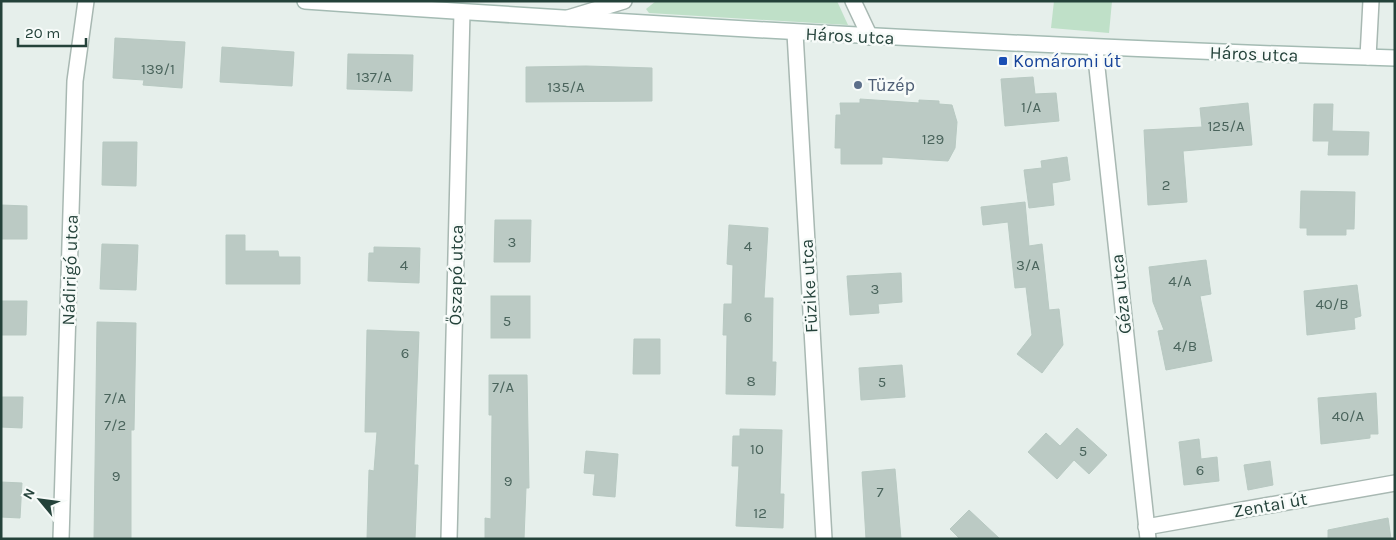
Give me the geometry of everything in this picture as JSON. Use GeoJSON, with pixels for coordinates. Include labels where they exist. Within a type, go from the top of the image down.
{"type":"FeatureCollection","features":[{"type":"Feature","properties":{"kind":"street","name":"Nádirigó utca"},"geometry":{"type":"LineString","coordinates":[[62,539],[75,81],[86,1]]}},
{"type":"Feature","properties":{"kind":"street","name":"Háros utca"},"geometry":{"type":"LineString","coordinates":[[305,1],[870,37],[1095,48],[1395,58]]}},
{"type":"Feature","properties":{"kind":"street"},"geometry":{"type":"LineString","coordinates":[[566,18],[624,1]]}},
{"type":"Feature","properties":{"kind":"street"},"geometry":{"type":"LineString","coordinates":[[853,1],[870,37]]}},
{"type":"Feature","properties":{"kind":"street"},"geometry":{"type":"LineString","coordinates":[[1368,57],[1371,1]]}},
{"type":"Feature","properties":{"kind":"street","name":"Őszapó utca"},"geometry":{"type":"LineString","coordinates":[[450,539],[462,12]]}},
{"type":"Feature","properties":{"kind":"street","name":"Füzike utca"},"geometry":{"type":"LineString","coordinates":[[795,33],[824,539]]}},
{"type":"Feature","properties":{"kind":"street","name":"Géza utca"},"geometry":{"type":"LineString","coordinates":[[1095,48],[1147,533]]}},
{"type":"Feature","properties":{"kind":"street","name":"Zentai út"},"geometry":{"type":"LineString","coordinates":[[1147,533],[1395,483]]}},
{"type":"Feature","properties":{"kind":"green space"},"geometry":{"type":"Polygon","coordinates":[[[656,1],[837,1],[848,25],[649,13],[646,9],[656,1]]]}},
{"type":"Feature","properties":{"kind":"green space"},"geometry":{"type":"Polygon","coordinates":[[[1054,1],[1112,1],[1109,33],[1051,28],[1054,1]]]}},
{"type":"Feature","properties":{"kind":"building"},"geometry":{"type":"Polygon","coordinates":[[[115,38],[185,42],[182,88],[143,85],[144,80],[113,78],[115,38]]]}},
{"type":"Feature","properties":{"kind":"building"},"geometry":{"type":"Polygon","coordinates":[[[222,47],[294,52],[292,86],[220,82],[222,47]]]}},
{"type":"Feature","properties":{"kind":"building"},"geometry":{"type":"Polygon","coordinates":[[[348,54],[413,55],[412,91],[347,89],[348,54]]]}},
{"type":"Feature","properties":{"kind":"building"},"geometry":{"type":"Polygon","coordinates":[[[526,67],[652,68],[652,101],[526,102],[526,67]]]}},
{"type":"Feature","properties":{"kind":"building"},"geometry":{"type":"Polygon","coordinates":[[[1033,77],[1035,94],[1056,93],[1059,121],[1005,126],[1001,79],[1033,77]]]}},
{"type":"Feature","properties":{"kind":"building"},"geometry":{"type":"Polygon","coordinates":[[[860,99],[919,103],[919,100],[939,101],[939,104],[952,105],[957,122],[955,148],[948,161],[882,157],[882,164],[841,164],[841,148],[835,148],[836,115],[841,115],[840,103],[860,103],[860,99]]]}},
{"type":"Feature","properties":{"kind":"building"},"geometry":{"type":"Polygon","coordinates":[[[1248,103],[1252,145],[1183,151],[1187,202],[1148,205],[1144,130],[1202,127],[1200,108],[1248,103]]]}},
{"type":"Feature","properties":{"kind":"building"},"geometry":{"type":"Polygon","coordinates":[[[1314,104],[1333,104],[1332,131],[1369,132],[1368,155],[1328,155],[1329,141],[1313,141],[1314,104]]]}},
{"type":"Feature","properties":{"kind":"building"},"geometry":{"type":"Polygon","coordinates":[[[103,142],[137,142],[136,186],[102,185],[103,142]]]}},
{"type":"Feature","properties":{"kind":"building"},"geometry":{"type":"Polygon","coordinates":[[[1067,157],[1070,180],[1052,183],[1054,205],[1029,208],[1024,170],[1042,168],[1041,161],[1067,157]]]}},
{"type":"Feature","properties":{"kind":"building"},"geometry":{"type":"Polygon","coordinates":[[[1301,191],[1355,192],[1354,229],[1346,229],[1346,235],[1307,235],[1307,228],[1300,228],[1301,191]]]}},
{"type":"Feature","properties":{"kind":"building"},"geometry":{"type":"Polygon","coordinates":[[[1025,202],[1029,246],[1042,244],[1049,310],[1059,309],[1063,345],[1042,373],[1017,354],[1032,335],[1026,287],[1015,288],[1008,222],[983,225],[981,207],[1025,202]]]}},
{"type":"Feature","properties":{"kind":"building"},"geometry":{"type":"Polygon","coordinates":[[[1,205],[27,206],[27,239],[1,239],[1,205]]]}},
{"type":"Feature","properties":{"kind":"building"},"geometry":{"type":"Polygon","coordinates":[[[495,220],[531,220],[530,262],[494,262],[495,220]]]}},
{"type":"Feature","properties":{"kind":"building"},"geometry":{"type":"Polygon","coordinates":[[[729,225],[768,228],[764,298],[773,298],[772,362],[776,362],[775,395],[726,394],[727,335],[723,335],[724,304],[732,304],[733,265],[727,264],[729,225]]]}},
{"type":"Feature","properties":{"kind":"building"},"geometry":{"type":"Polygon","coordinates":[[[226,235],[245,235],[245,251],[278,251],[279,257],[300,257],[300,284],[226,284],[226,235]]]}},
{"type":"Feature","properties":{"kind":"building"},"geometry":{"type":"Polygon","coordinates":[[[102,244],[138,245],[136,290],[100,289],[102,244]]]}},
{"type":"Feature","properties":{"kind":"building"},"geometry":{"type":"Polygon","coordinates":[[[374,247],[420,248],[419,283],[368,281],[369,253],[374,253],[374,247]]]}},
{"type":"Feature","properties":{"kind":"building"},"geometry":{"type":"Polygon","coordinates":[[[1206,260],[1211,294],[1200,296],[1212,361],[1166,370],[1158,331],[1164,330],[1153,302],[1149,267],[1206,260]]]}},
{"type":"Feature","properties":{"kind":"building"},"geometry":{"type":"Polygon","coordinates":[[[901,273],[902,302],[878,304],[879,313],[850,315],[847,276],[901,273]]]}},
{"type":"Feature","properties":{"kind":"building"},"geometry":{"type":"Polygon","coordinates":[[[1357,285],[1361,316],[1354,318],[1355,329],[1307,335],[1304,291],[1357,285]]]}},
{"type":"Feature","properties":{"kind":"building"},"geometry":{"type":"Polygon","coordinates":[[[491,296],[530,296],[530,338],[491,338],[491,296]]]}},
{"type":"Feature","properties":{"kind":"building"},"geometry":{"type":"Polygon","coordinates":[[[1,301],[27,301],[26,335],[1,335],[1,301]]]}},
{"type":"Feature","properties":{"kind":"building"},"geometry":{"type":"Polygon","coordinates":[[[97,322],[136,323],[134,430],[131,430],[131,539],[94,539],[97,322]]]}},
{"type":"Feature","properties":{"kind":"building"},"geometry":{"type":"Polygon","coordinates":[[[367,330],[419,332],[414,465],[418,465],[415,539],[367,539],[369,470],[374,471],[377,432],[365,432],[367,330]]]}},
{"type":"Feature","properties":{"kind":"building"},"geometry":{"type":"Polygon","coordinates":[[[634,339],[660,339],[660,374],[633,374],[634,339]]]}},
{"type":"Feature","properties":{"kind":"building"},"geometry":{"type":"Polygon","coordinates":[[[902,365],[905,397],[861,400],[859,368],[902,365]]]}},
{"type":"Feature","properties":{"kind":"building"},"geometry":{"type":"Polygon","coordinates":[[[489,375],[527,375],[529,488],[526,488],[524,539],[485,539],[485,518],[491,519],[492,415],[489,415],[489,375]]]}},
{"type":"Feature","properties":{"kind":"building"},"geometry":{"type":"Polygon","coordinates":[[[1376,393],[1378,434],[1370,434],[1370,438],[1321,444],[1318,398],[1376,393]]]}},
{"type":"Feature","properties":{"kind":"building"},"geometry":{"type":"Polygon","coordinates":[[[1,397],[23,397],[22,428],[1,427],[1,397]]]}},
{"type":"Feature","properties":{"kind":"building"},"geometry":{"type":"Polygon","coordinates":[[[1077,428],[1107,455],[1089,474],[1074,460],[1057,479],[1028,452],[1046,433],[1060,446],[1077,428]]]}},
{"type":"Feature","properties":{"kind":"building"},"geometry":{"type":"Polygon","coordinates":[[[740,429],[782,430],[780,494],[784,494],[783,528],[736,526],[739,466],[732,466],[733,436],[740,436],[740,429]]]}},
{"type":"Feature","properties":{"kind":"building"},"geometry":{"type":"Polygon","coordinates":[[[1199,439],[1201,459],[1217,457],[1219,481],[1184,485],[1179,442],[1199,439]]]}},
{"type":"Feature","properties":{"kind":"building"},"geometry":{"type":"Polygon","coordinates":[[[586,451],[618,454],[615,497],[593,495],[595,474],[584,473],[586,451]]]}},
{"type":"Feature","properties":{"kind":"building"},"geometry":{"type":"Polygon","coordinates":[[[1270,461],[1273,485],[1248,490],[1244,465],[1270,461]]]}},
{"type":"Feature","properties":{"kind":"building"},"geometry":{"type":"Polygon","coordinates":[[[895,469],[901,539],[866,539],[862,472],[895,469]]]}},
{"type":"Feature","properties":{"kind":"building"},"geometry":{"type":"Polygon","coordinates":[[[1,482],[22,483],[20,518],[1,517],[1,482]]]}},
{"type":"Feature","properties":{"kind":"building"},"geometry":{"type":"Polygon","coordinates":[[[969,510],[1000,539],[960,539],[950,529],[969,510]]]}},
{"type":"Feature","properties":{"kind":"building"},"geometry":{"type":"Polygon","coordinates":[[[1388,518],[1391,539],[1328,539],[1328,530],[1388,518]]]}},
{"type":"Feature","properties":{"kind":"place","name":"Komáromi út"},"geometry":{"type":"Point","coordinates":[1003,61]}},
{"type":"Feature","properties":{"kind":"place","name":"Tüzép"},"geometry":{"type":"Point","coordinates":[858,85]}}]}
